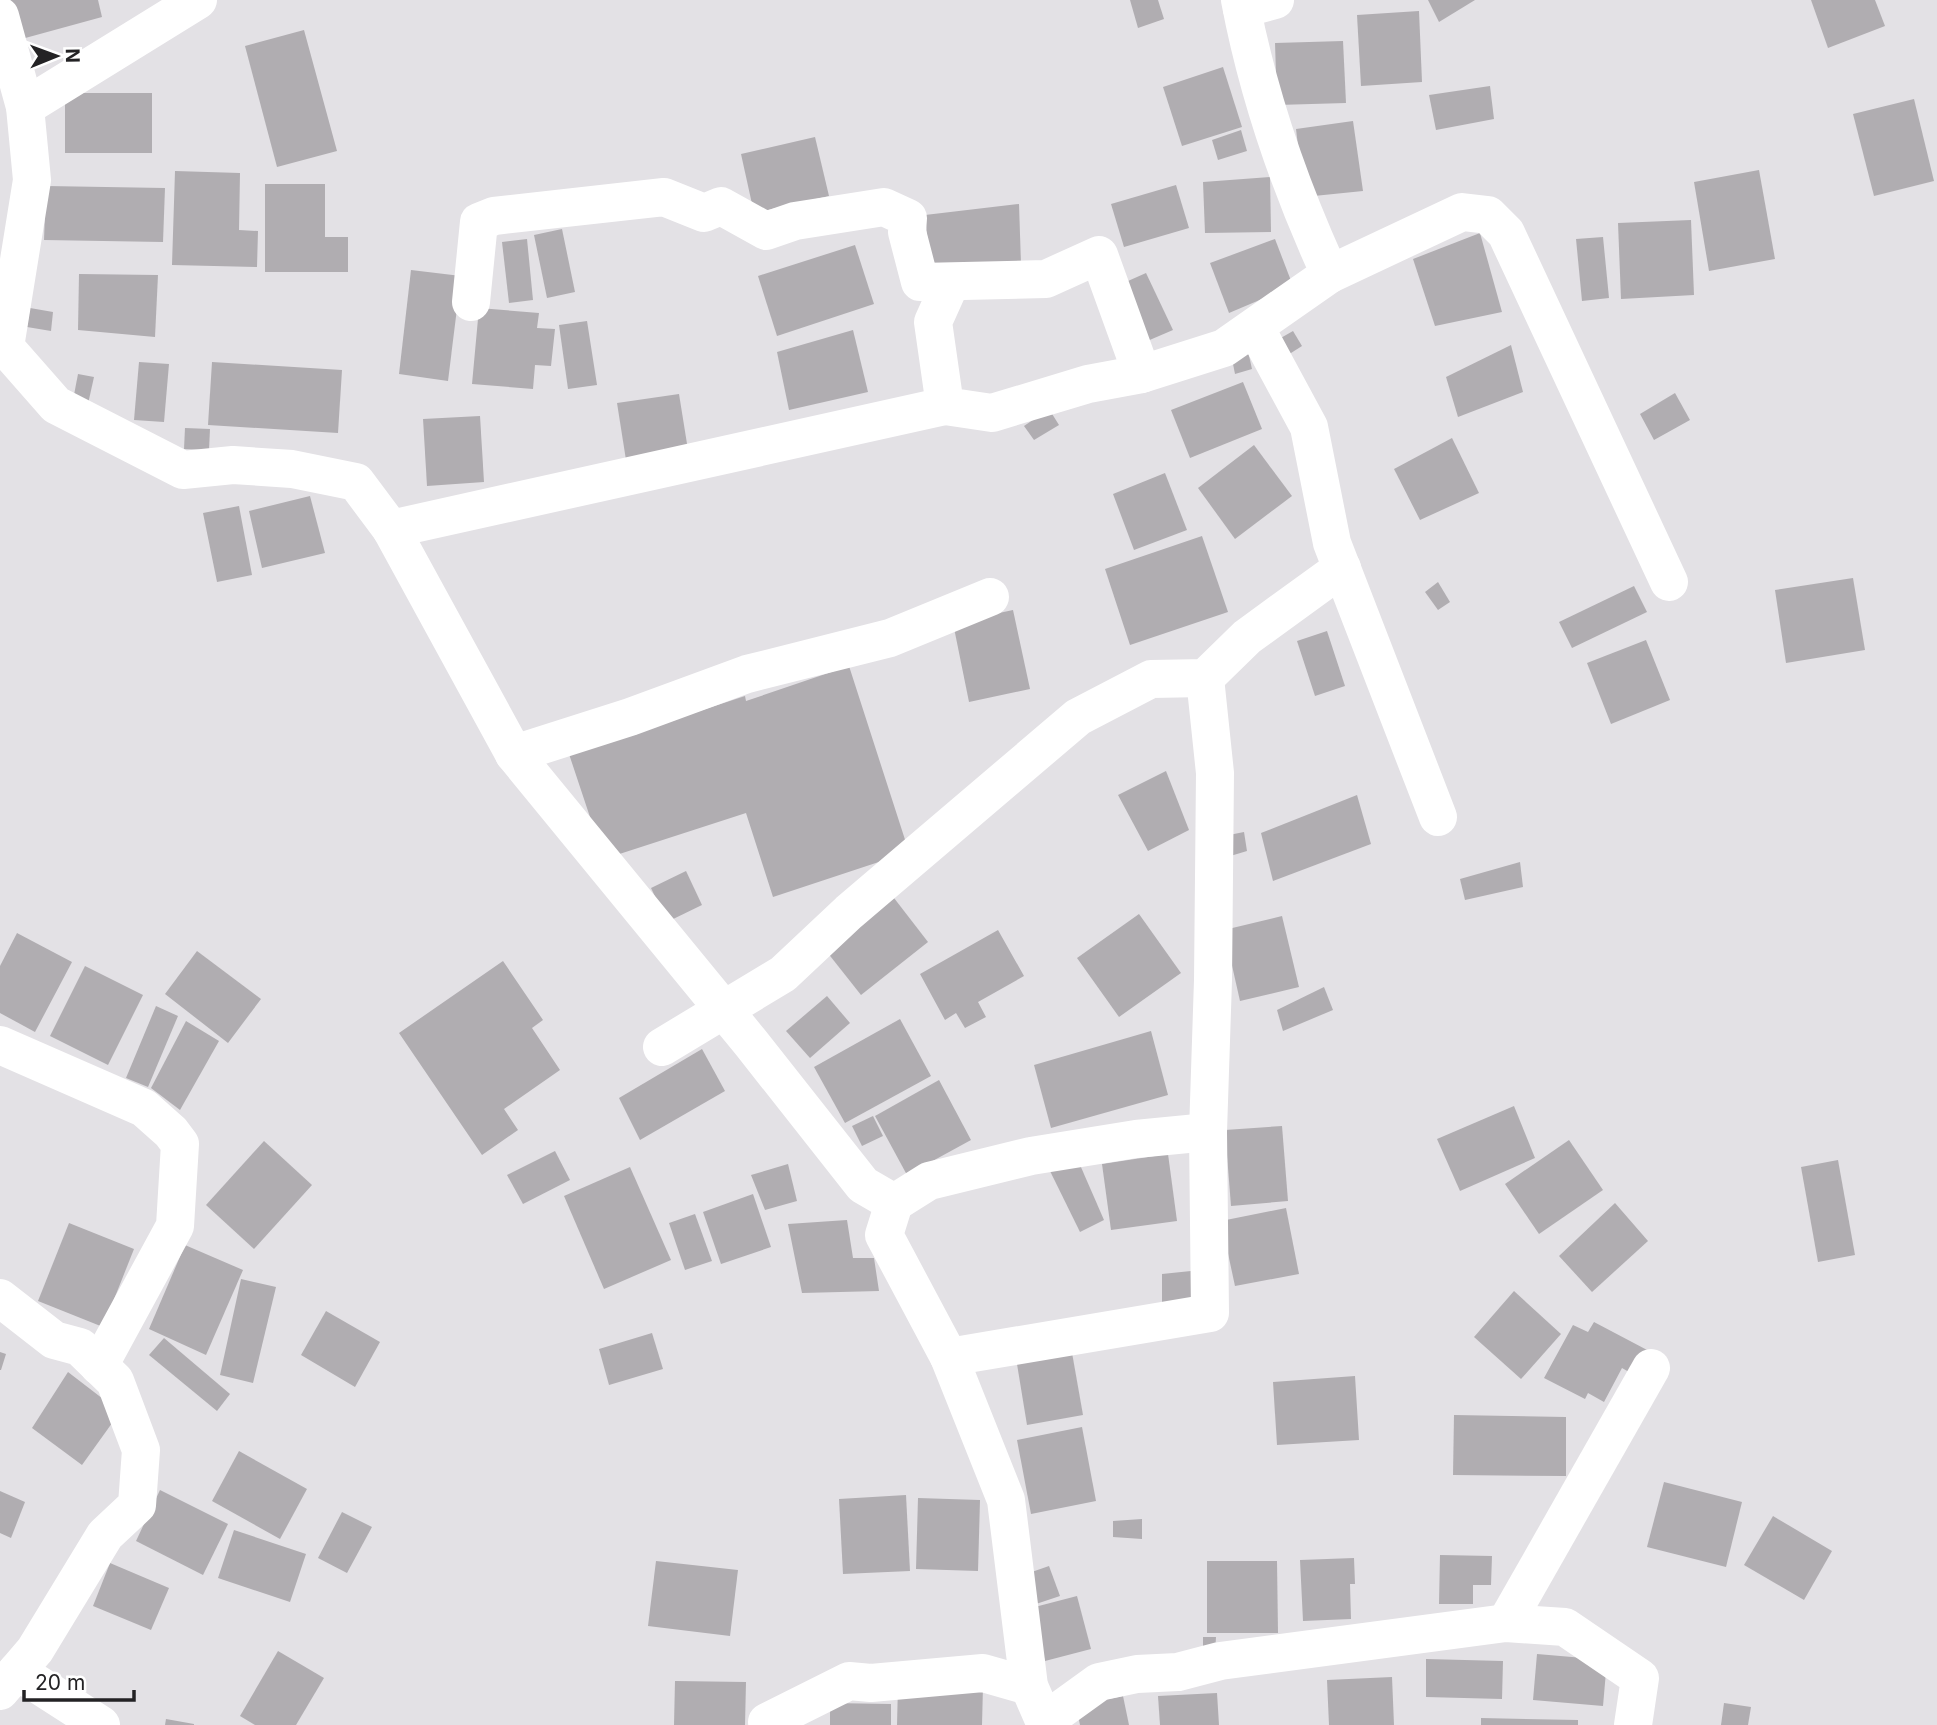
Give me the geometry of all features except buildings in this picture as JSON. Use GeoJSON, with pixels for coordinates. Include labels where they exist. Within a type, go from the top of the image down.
{"type":"FeatureCollection","features":[{"type":"Feature","properties":{"kind":"street"},"geometry":{"type":"LineString","coordinates":[[25,107],[198,0]]}},
{"type":"Feature","properties":{"kind":"street"},"geometry":{"type":"LineString","coordinates":[[1252,3],[1260,87],[1306,222],[1330,274]]}},
{"type":"Feature","properties":{"kind":"street"},"geometry":{"type":"LineString","coordinates":[[0,16],[25,107],[32,180],[5,347],[56,405],[183,470],[233,465],[292,469],[356,482],[391,529],[514,754],[722,1011],[751,1043],[863,1185],[894,1203]]}},
{"type":"Feature","properties":{"kind":"street"},"geometry":{"type":"LineString","coordinates":[[471,302],[479,222],[494,216],[664,197],[704,213],[721,205],[766,231],[795,221],[884,207],[908,218],[907,232],[920,282],[1046,279],[1099,255],[1142,373]]}},
{"type":"Feature","properties":{"kind":"street"},"geometry":{"type":"LineString","coordinates":[[391,529],[944,406],[992,413],[1088,384],[1142,373],[1224,348],[1330,274],[1462,212],[1488,215],[1506,233],[1669,582]]}},
{"type":"Feature","properties":{"kind":"street"},"geometry":{"type":"LineString","coordinates":[[944,406],[933,322],[951,282]]}},
{"type":"Feature","properties":{"kind":"street"},"geometry":{"type":"LineString","coordinates":[[1255,327],[1308,427],[1332,543],[1438,817]]}},
{"type":"Feature","properties":{"kind":"street"},"geometry":{"type":"LineString","coordinates":[[662,1047],[783,974],[849,912],[1078,717],[1151,680],[1205,678],[1247,638],[1342,568]]}},
{"type":"Feature","properties":{"kind":"street"},"geometry":{"type":"LineString","coordinates":[[514,754],[631,717],[747,674],[890,638],[990,597]]}},
{"type":"Feature","properties":{"kind":"street"},"geometry":{"type":"LineString","coordinates":[[949,1357],[1210,1313],[1208,1132],[1215,773],[1205,678]]}},
{"type":"Feature","properties":{"kind":"street"},"geometry":{"type":"LineString","coordinates":[[0,1045],[144,1108],[171,1132],[180,1144],[175,1226],[99,1366]]}},
{"type":"Feature","properties":{"kind":"street"},"geometry":{"type":"LineString","coordinates":[[1208,1132],[1136,1139],[1031,1156],[929,1181],[894,1203],[884,1235],[949,1357],[1006,1500],[1029,1686],[1045,1723],[1099,1682],[1137,1674],[1178,1672],[1220,1661],[1506,1623],[1565,1627],[1640,1678],[1633,1725]]}},
{"type":"Feature","properties":{"kind":"street"},"geometry":{"type":"LineString","coordinates":[[0,1298],[54,1340],[79,1347],[115,1381],[141,1450],[137,1505],[105,1535],[35,1650],[8,1681],[101,1725]]}},
{"type":"Feature","properties":{"kind":"street"},"geometry":{"type":"LineString","coordinates":[[1506,1623],[1651,1368]]}},
{"type":"Feature","properties":{"kind":"street"},"geometry":{"type":"LineString","coordinates":[[767,1722],[849,1681],[871,1683],[983,1673],[1029,1686]]}}]}
